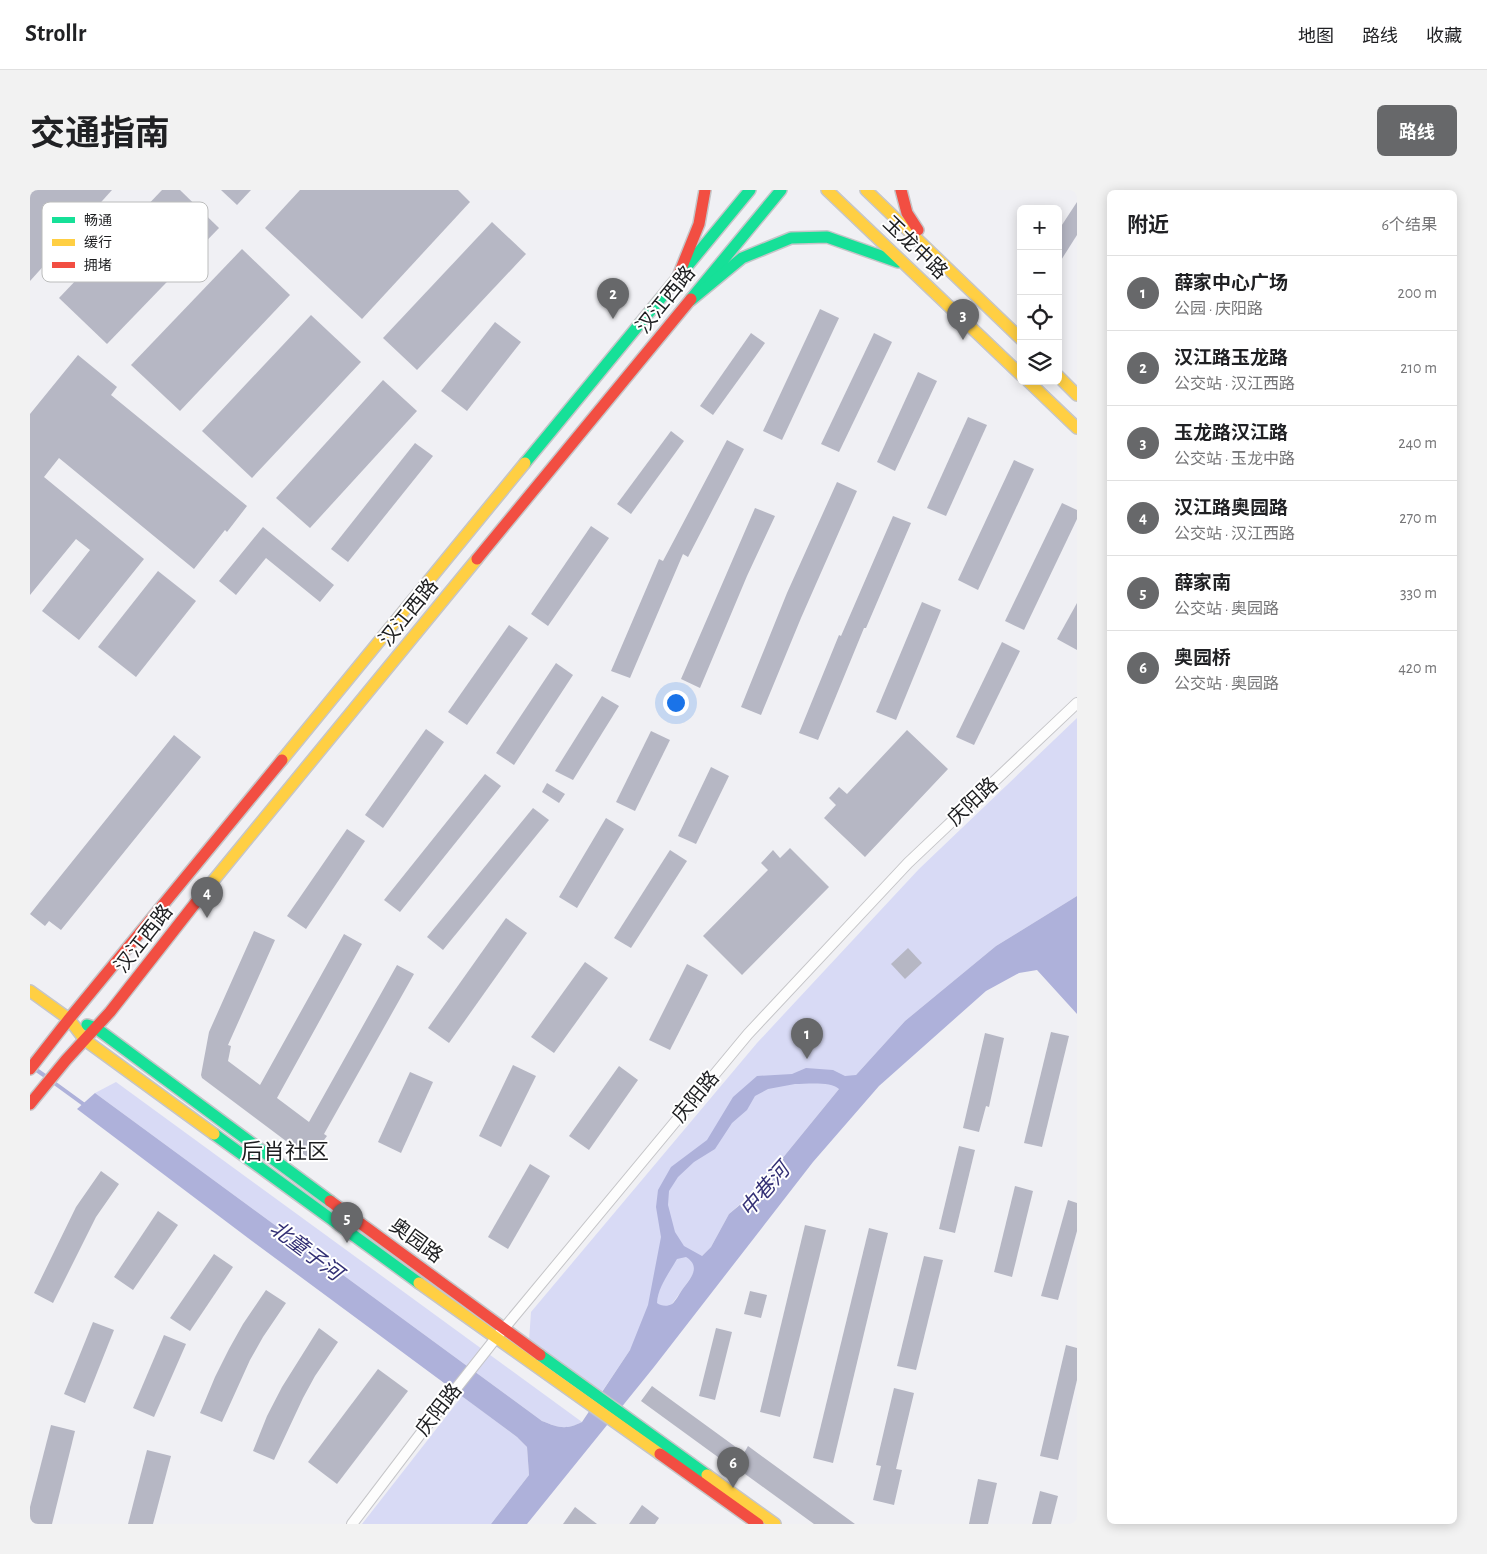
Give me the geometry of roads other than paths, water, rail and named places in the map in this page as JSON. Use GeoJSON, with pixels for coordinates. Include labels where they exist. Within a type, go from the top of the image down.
{"type":"FeatureCollection","features":[{"type":"Feature","properties":{"kind":"main road"},"geometry":{"type":"LineString","coordinates":[[677,279],[699,224],[705,190]]}},
{"type":"Feature","properties":{"kind":"main road","name":"汉江西路"},"geometry":{"type":"LineString","coordinates":[[30,1068],[750,190]]}},
{"type":"Feature","properties":{"kind":"main road","name":"汉江西路"},"geometry":{"type":"LineString","coordinates":[[30,1104],[66,1060],[110,1012],[218,874],[781,190]]}},
{"type":"Feature","properties":{"kind":"main road","name":"玉龙中路"},"geometry":{"type":"LineString","coordinates":[[827,190],[1017,371]]}},
{"type":"Feature","properties":{"kind":"main road","name":"玉龙中路"},"geometry":{"type":"LineString","coordinates":[[866,190],[935,254],[1017,335]]}},
{"type":"Feature","properties":{"kind":"main road"},"geometry":{"type":"LineString","coordinates":[[901,190],[907,213],[935,254]]}},
{"type":"Feature","properties":{"kind":"main road"},"geometry":{"type":"LineString","coordinates":[[690,300],[742,258],[792,238],[827,237],[907,266]]}},
{"type":"Feature","properties":{"kind":"main road"},"geometry":{"type":"LineString","coordinates":[[1062,380],[1077,394]]}},
{"type":"Feature","properties":{"kind":"main road"},"geometry":{"type":"LineString","coordinates":[[1032,385],[1077,428]]}},
{"type":"Feature","properties":{"kind":"main road","name":"奥园路"},"geometry":{"type":"LineString","coordinates":[[30,991],[69,1019],[85,1040],[625,1422]]}},
{"type":"Feature","properties":{"kind":"main road","name":"奥园路"},"geometry":{"type":"LineString","coordinates":[[69,1019],[96,1028],[500,1334]]}},
{"type":"Feature","properties":{"kind":"main road"},"geometry":{"type":"LineString","coordinates":[[625,1422],[758,1524]]}},
{"type":"Feature","properties":{"kind":"main road"},"geometry":{"type":"LineString","coordinates":[[625,1422],[775,1524]]}},
{"type":"Feature","properties":{"kind":"street","name":"庆阳路"},"geometry":{"type":"LineString","coordinates":[[352,1524],[449,1397],[748,1034],[908,863],[1077,703]]}},
{"type":"Feature","properties":{"kind":"water","name":"中巷河"},"geometry":{"type":"Polygon","coordinates":[[[1077,896],[1077,1014],[1037,970],[1019,973],[986,991],[879,1086],[813,1162],[654,1367],[527,1524],[491,1524],[529,1475],[527,1447],[517,1437],[77,1109],[95,1093],[542,1421],[558,1427],[567,1427],[582,1422],[630,1350],[648,1305],[661,1237],[656,1207],[658,1190],[671,1167],[707,1140],[733,1097],[757,1076],[792,1074],[806,1068],[833,1070],[845,1076],[856,1075],[905,1021],[996,946],[1077,896]],[[795,1084],[768,1089],[755,1096],[747,1110],[732,1123],[715,1149],[694,1162],[678,1177],[669,1191],[668,1205],[675,1232],[684,1246],[702,1256],[711,1247],[729,1214],[754,1193],[839,1089],[835,1086],[824,1084],[795,1084]],[[686,1257],[677,1259],[659,1291],[657,1303],[666,1306],[672,1304],[691,1277],[694,1269],[693,1265],[686,1257]]]}},
{"type":"Feature","properties":{"kind":"waterway","name":"北童子河"},"geometry":{"type":"LineString","coordinates":[[35,1069],[48,1078]]}},
{"type":"Feature","properties":{"kind":"waterway","name":"北童子河"},"geometry":{"type":"LineString","coordinates":[[53,1082],[86,1106]]}},
{"type":"Feature","properties":{"kind":"place","name":"汉江路玉龙路"},"geometry":{"type":"Point","coordinates":[613,319]}},
{"type":"Feature","properties":{"kind":"place","name":"玉龙路汉江路"},"geometry":{"type":"Point","coordinates":[963,340]}},
{"type":"Feature","properties":{"kind":"place","name":"汉江路奥园路"},"geometry":{"type":"Point","coordinates":[207,918]}},
{"type":"Feature","properties":{"kind":"place","name":"薛家中心广场"},"geometry":{"type":"Point","coordinates":[807,1059]}},
{"type":"Feature","properties":{"kind":"place","name":"薛家南"},"geometry":{"type":"Point","coordinates":[347,1243]}},
{"type":"Feature","properties":{"kind":"place","name":"奥园桥"},"geometry":{"type":"Point","coordinates":[733,1488]}},
{"type":"Feature","properties":{"kind":"district","name":"后肖社区"},"geometry":{"type":"Point","coordinates":[285,1152]}}]}
